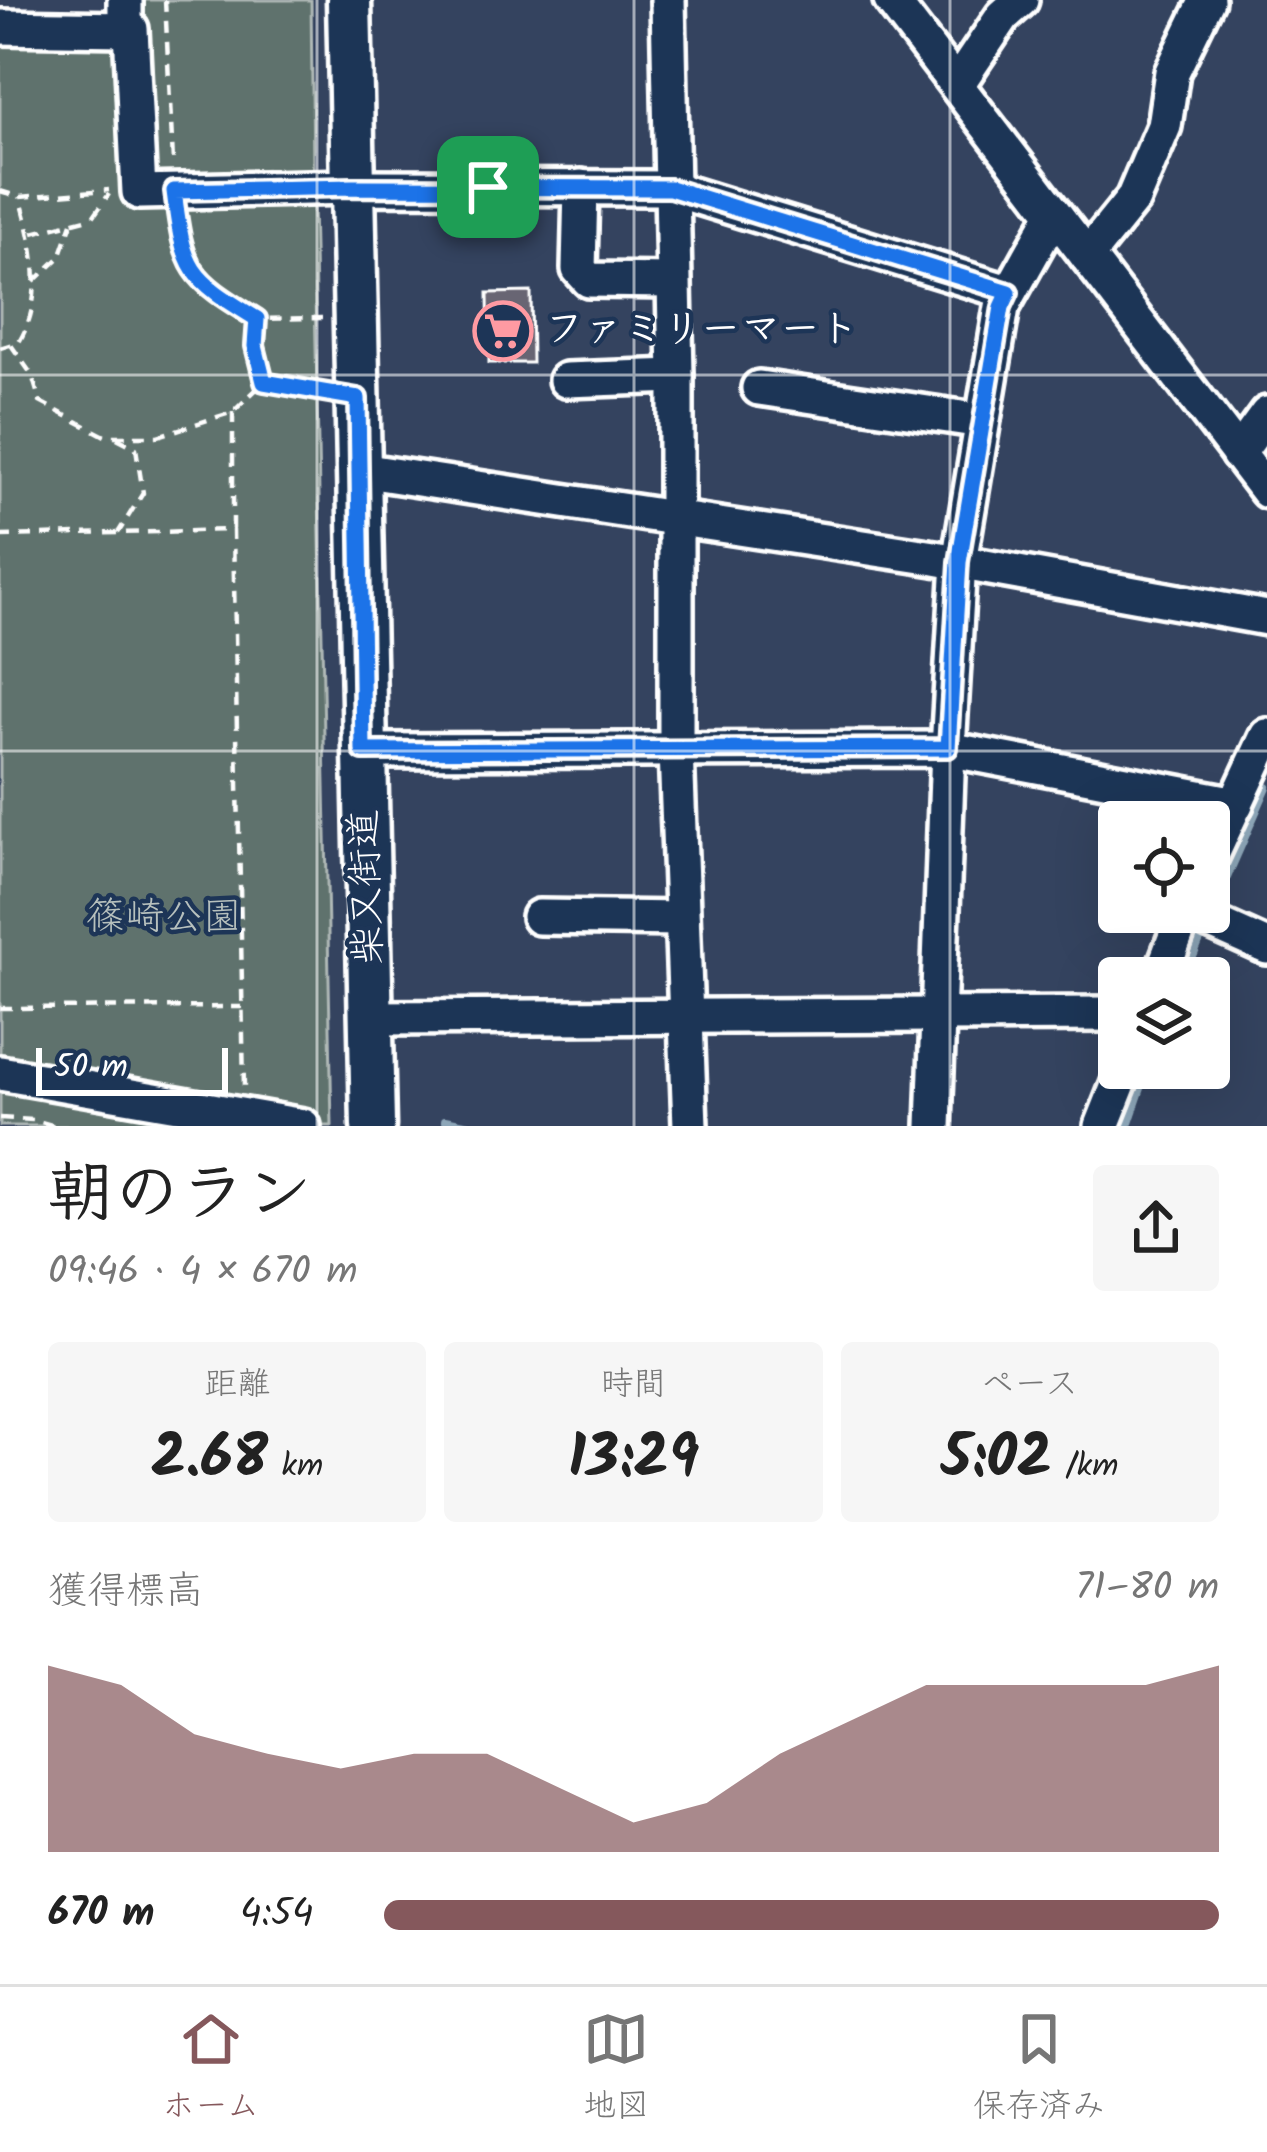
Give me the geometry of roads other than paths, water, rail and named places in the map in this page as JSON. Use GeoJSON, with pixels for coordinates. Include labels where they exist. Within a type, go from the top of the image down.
{"type":"FeatureCollection","features":[{"type":"Feature","properties":{"kind":"main road","name":"柴又街道"},"geometry":{"type":"LineString","coordinates":[[349,0],[374,1126]]}},
{"type":"Feature","properties":{"kind":"street"},"geometry":{"type":"LineString","coordinates":[[668,0],[676,376],[676,750],[689,1126]]}},
{"type":"Feature","properties":{"kind":"street"},"geometry":{"type":"LineString","coordinates":[[891,0],[1267,491]]}},
{"type":"Feature","properties":{"kind":"street"},"geometry":{"type":"LineString","coordinates":[[958,83],[1003,16],[1021,0]]}},
{"type":"Feature","properties":{"kind":"street"},"geometry":{"type":"LineString","coordinates":[[1087,256],[1133,199],[1164,126],[1172,72],[1207,0]]}},
{"type":"Feature","properties":{"kind":"street"},"geometry":{"type":"LineString","coordinates":[[0,27],[125,14],[131,29],[139,192],[670,188],[1009,292]]}},
{"type":"Feature","properties":{"kind":"street"},"geometry":{"type":"LineString","coordinates":[[581,188],[579,269],[589,280],[673,280]]}},
{"type":"Feature","properties":{"kind":"street"},"geometry":{"type":"LineString","coordinates":[[934,1126],[959,562],[1002,307],[1054,214]]}},
{"type":"Feature","properties":{"kind":"street"},"geometry":{"type":"LineString","coordinates":[[566,380],[676,376]]}},
{"type":"Feature","properties":{"kind":"street"},"geometry":{"type":"LineString","coordinates":[[759,388],[982,421]]}},
{"type":"Feature","properties":{"kind":"street"},"geometry":{"type":"LineString","coordinates":[[1238,454],[1267,414]]}},
{"type":"Feature","properties":{"kind":"street"},"geometry":{"type":"LineString","coordinates":[[360,470],[959,562],[1267,618]]}},
{"type":"Feature","properties":{"kind":"street"},"geometry":{"type":"LineString","coordinates":[[1230,817],[1267,736]]}},
{"type":"Feature","properties":{"kind":"street"},"geometry":{"type":"LineString","coordinates":[[363,751],[948,748],[1236,804]]}},
{"type":"Feature","properties":{"kind":"street"},"geometry":{"type":"LineString","coordinates":[[539,917],[682,919]]}},
{"type":"Feature","properties":{"kind":"street"},"geometry":{"type":"LineString","coordinates":[[1230,931],[1267,947]]}},
{"type":"Feature","properties":{"kind":"street"},"geometry":{"type":"LineString","coordinates":[[372,1018],[1098,1015]]}},
{"type":"Feature","properties":{"kind":"street"},"geometry":{"type":"LineString","coordinates":[[0,1072],[303,1126]]}},
{"type":"Feature","properties":{"kind":"street"},"geometry":{"type":"LineString","coordinates":[[1102,1126],[1117,1089]]}},
{"type":"Feature","properties":{"kind":"waterway"},"geometry":{"type":"LineString","coordinates":[[1230,871],[1267,787]]}},
{"type":"Feature","properties":{"kind":"waterway"},"geometry":{"type":"LineString","coordinates":[[1193,957],[1201,938]]}},
{"type":"Feature","properties":{"kind":"waterway"},"geometry":{"type":"LineString","coordinates":[[1128,1126],[1141,1089]]}},
{"type":"Feature","properties":{"kind":"waterway"},"geometry":{"type":"LineString","coordinates":[[445,1120],[475,1126]]}},
{"type":"Feature","properties":{"kind":"place","name":"ファミリーマート"},"geometry":{"type":"Point","coordinates":[503,331]}},
{"type":"Feature","properties":{"kind":"park label","name":"篠崎公園"},"geometry":{"type":"Point","coordinates":[164,919]}}]}
